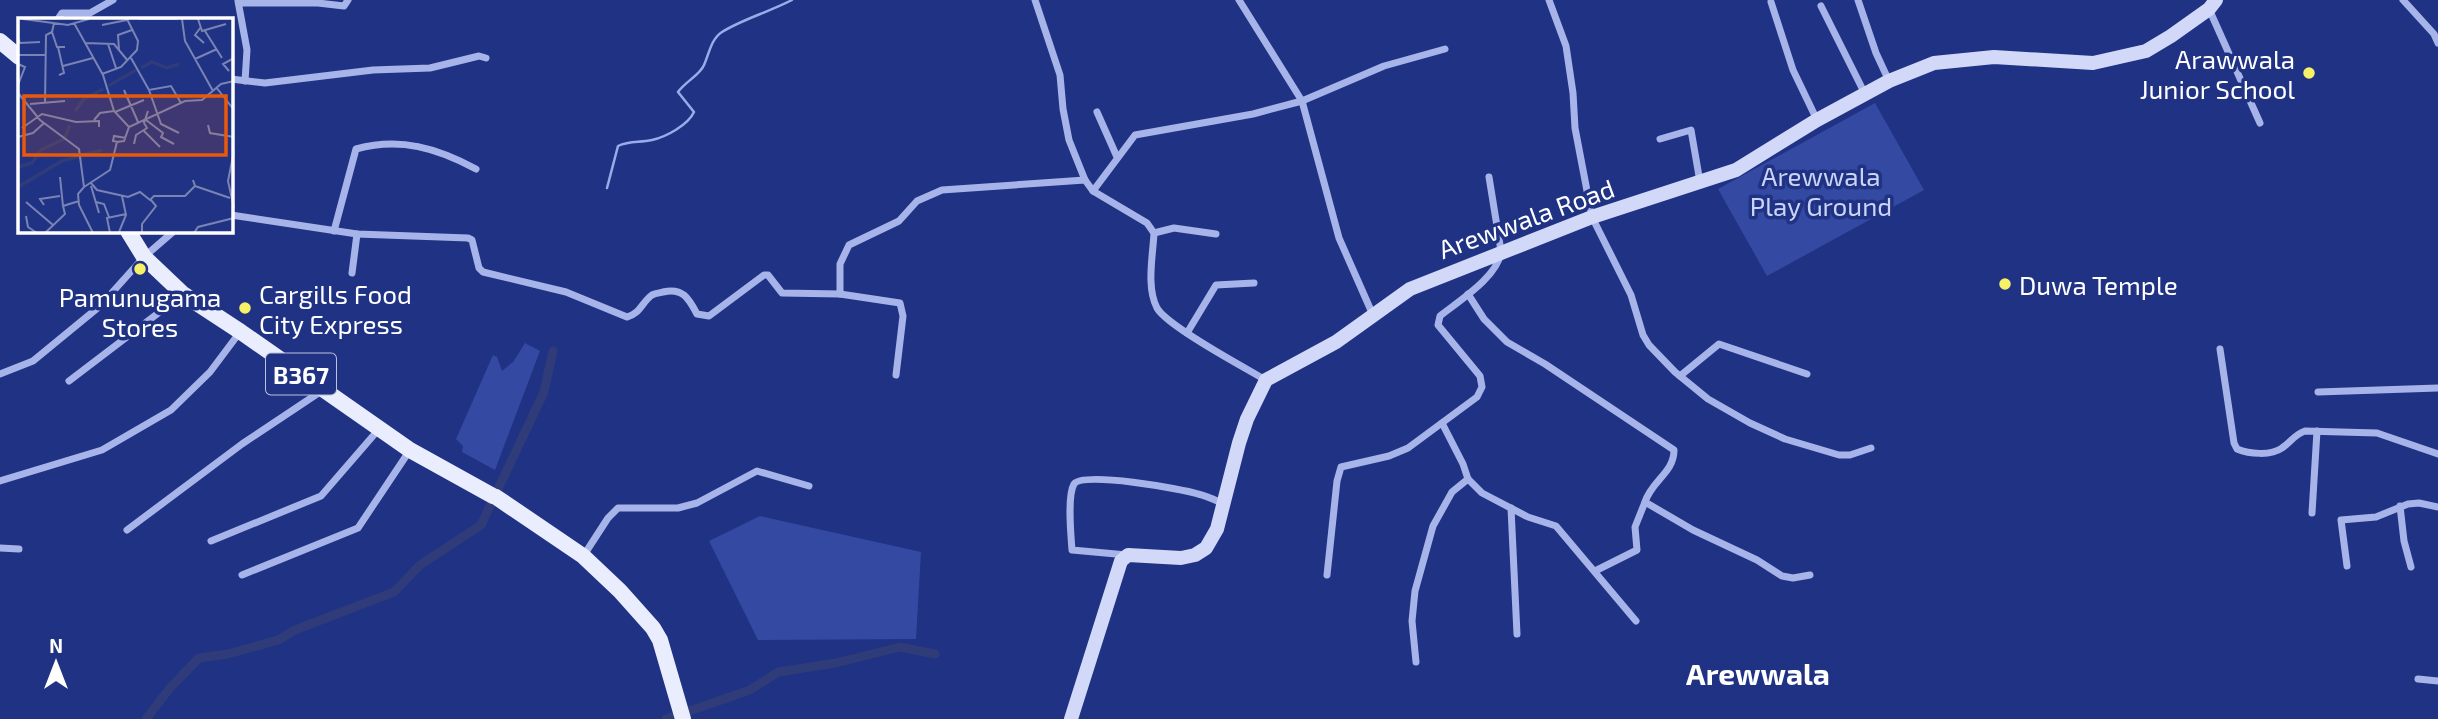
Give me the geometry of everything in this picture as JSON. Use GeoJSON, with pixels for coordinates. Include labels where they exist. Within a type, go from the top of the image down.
{"type":"FeatureCollection","features":[{"type":"Feature","properties":{"kind":"main road"},"geometry":{"type":"LineString","coordinates":[[0,41],[18,56]]}},
{"type":"Feature","properties":{"kind":"main road","name":"B367"},"geometry":{"type":"LineString","coordinates":[[129,233],[144,257],[183,294],[410,450],[495,496],[583,556],[620,591],[653,628],[660,640],[682,715]]}},
{"type":"Feature","properties":{"kind":"street"},"geometry":{"type":"LineString","coordinates":[[59,18],[62,13],[90,13],[113,0]]}},
{"type":"Feature","properties":{"kind":"street"},"geometry":{"type":"LineString","coordinates":[[245,80],[247,50],[238,2],[344,6],[348,0]]}},
{"type":"Feature","properties":{"kind":"street"},"geometry":{"type":"LineString","coordinates":[[1035,0],[1060,75],[1069,140],[1085,180],[1093,191],[1146,223],[1154,233],[1152,290],[1157,310],[1187,333],[1266,380],[1239,443],[1224,504],[1214,536],[1206,548],[1195,555],[1181,558],[1072,550],[1071,507],[1077,481],[1087,479],[1137,482],[1196,493],[1224,504]]}},
{"type":"Feature","properties":{"kind":"street"},"geometry":{"type":"LineString","coordinates":[[1240,0],[1302,101],[1339,238],[1373,315]]}},
{"type":"Feature","properties":{"kind":"street"},"geometry":{"type":"LineString","coordinates":[[1549,0],[1566,46],[1575,128],[1592,217],[1631,295],[1643,335],[1649,345],[1708,399],[1750,423],[1785,439],[1839,455],[1871,449]]}},
{"type":"Feature","properties":{"kind":"street"},"geometry":{"type":"LineString","coordinates":[[1858,0],[1876,53],[1889,81]]}},
{"type":"Feature","properties":{"kind":"street"},"geometry":{"type":"LineString","coordinates":[[2403,0],[2434,34],[2438,43]]}},
{"type":"Feature","properties":{"kind":"street"},"geometry":{"type":"LineString","coordinates":[[1771,2],[1793,70],[1816,120]]}},
{"type":"Feature","properties":{"kind":"street"},"geometry":{"type":"LineString","coordinates":[[2213,4],[2260,123]]}},
{"type":"Feature","properties":{"kind":"street","name":"Arewwala Road"},"geometry":{"type":"LineString","coordinates":[[1266,380],[1336,342],[1410,289],[1592,217],[1736,170],[1816,120],[1889,81],[1934,63],[1994,57],[2093,63],[2146,51],[2213,4]]}},
{"type":"Feature","properties":{"kind":"street"},"geometry":{"type":"LineString","coordinates":[[1821,6],[1865,94]]}},
{"type":"Feature","properties":{"kind":"street"},"geometry":{"type":"LineString","coordinates":[[1093,191],[1135,135],[1253,114],[1302,101],[1384,66],[1446,49]]}},
{"type":"Feature","properties":{"kind":"street"},"geometry":{"type":"LineString","coordinates":[[233,79],[265,83],[373,70],[430,68],[479,56],[486,58]]}},
{"type":"Feature","properties":{"kind":"street"},"geometry":{"type":"LineString","coordinates":[[1097,112],[1117,157]]}},
{"type":"Feature","properties":{"kind":"street"},"geometry":{"type":"LineString","coordinates":[[1660,139],[1691,130],[1700,183]]}},
{"type":"Feature","properties":{"kind":"street"},"geometry":{"type":"LineString","coordinates":[[334,232],[356,149],[409,143],[452,156],[476,169]]}},
{"type":"Feature","properties":{"kind":"street"},"geometry":{"type":"LineString","coordinates":[[1327,575],[1337,481],[1341,467],[1389,456],[1408,448],[1477,397],[1482,387],[1480,376],[1438,325],[1440,316],[1494,270],[1501,259],[1502,251],[1489,177]]}},
{"type":"Feature","properties":{"kind":"street"},"geometry":{"type":"LineString","coordinates":[[839,294],[839,264],[849,245],[899,221],[917,201],[942,190],[1085,180]]}},
{"type":"Feature","properties":{"kind":"street"},"geometry":{"type":"LineString","coordinates":[[233,215],[334,232],[468,238],[472,240],[479,268],[483,272],[566,292],[627,317],[634,315],[652,295],[671,290],[682,292],[697,314],[709,316],[764,275],[768,275],[782,293],[839,294],[900,303],[904,316],[896,375]]}},
{"type":"Feature","properties":{"kind":"street"},"geometry":{"type":"LineString","coordinates":[[1154,233],[1174,228],[1216,234]]}},
{"type":"Feature","properties":{"kind":"street"},"geometry":{"type":"LineString","coordinates":[[0,374],[33,361],[100,306],[144,257],[172,233]]}},
{"type":"Feature","properties":{"kind":"street"},"geometry":{"type":"LineString","coordinates":[[352,273],[357,234]]}},
{"type":"Feature","properties":{"kind":"street"},"geometry":{"type":"LineString","coordinates":[[1187,333],[1216,285],[1254,283]]}},
{"type":"Feature","properties":{"kind":"street"},"geometry":{"type":"LineString","coordinates":[[69,381],[183,294]]}},
{"type":"Feature","properties":{"kind":"street"},"geometry":{"type":"LineString","coordinates":[[1468,294],[1484,319],[1507,342],[1545,364],[1674,450],[1674,461],[1648,493],[1635,527],[1637,550],[1595,571]]}},
{"type":"Feature","properties":{"kind":"street"},"geometry":{"type":"LineString","coordinates":[[0,481],[102,450],[171,410],[210,372],[241,332]]}},
{"type":"Feature","properties":{"kind":"street"},"geometry":{"type":"LineString","coordinates":[[1680,376],[1718,344],[1807,374]]}},
{"type":"Feature","properties":{"kind":"street"},"geometry":{"type":"LineString","coordinates":[[2220,349],[2237,449],[2244,452],[2271,453],[2281,449],[2298,433],[2317,431],[2377,433],[2438,454]]}},
{"type":"Feature","properties":{"kind":"street"},"geometry":{"type":"LineString","coordinates":[[2318,392],[2438,388]]}},
{"type":"Feature","properties":{"kind":"street"},"geometry":{"type":"LineString","coordinates":[[127,530],[242,444],[324,389]]}},
{"type":"Feature","properties":{"kind":"street"},"geometry":{"type":"LineString","coordinates":[[1442,423],[1468,479],[1482,493],[1528,517],[1556,526],[1636,621]]}},
{"type":"Feature","properties":{"kind":"street"},"geometry":{"type":"LineString","coordinates":[[211,541],[321,496],[379,429]]}},
{"type":"Feature","properties":{"kind":"street"},"geometry":{"type":"LineString","coordinates":[[2312,513],[2317,431]]}},
{"type":"Feature","properties":{"kind":"street"},"geometry":{"type":"LineString","coordinates":[[242,575],[358,528],[410,450]]}},
{"type":"Feature","properties":{"kind":"street"},"geometry":{"type":"LineString","coordinates":[[583,556],[607,518],[618,508],[678,508],[697,503],[757,471],[809,486]]}},
{"type":"Feature","properties":{"kind":"street"},"geometry":{"type":"LineString","coordinates":[[1416,662],[1412,621],[1415,592],[1433,526],[1452,492],[1468,479]]}},
{"type":"Feature","properties":{"kind":"street"},"geometry":{"type":"LineString","coordinates":[[1645,502],[1693,530],[1757,560],[1782,576],[1793,578],[1810,575]]}},
{"type":"Feature","properties":{"kind":"street"},"geometry":{"type":"LineString","coordinates":[[2347,566],[2342,520],[2376,517],[2400,506],[2419,503],[2438,507]]}},
{"type":"Feature","properties":{"kind":"street"},"geometry":{"type":"LineString","coordinates":[[2400,506],[2404,541],[2411,567]]}},
{"type":"Feature","properties":{"kind":"street"},"geometry":{"type":"LineString","coordinates":[[1511,508],[1517,634]]}},
{"type":"Feature","properties":{"kind":"street"},"geometry":{"type":"LineString","coordinates":[[0,548],[19,549]]}},
{"type":"Feature","properties":{"kind":"street"},"geometry":{"type":"LineString","coordinates":[[1071,719],[1121,561],[1128,555]]}},
{"type":"Feature","properties":{"kind":"street"},"geometry":{"type":"LineString","coordinates":[[2418,680],[2438,681]]}},
{"type":"Feature","properties":{"kind":"green space","name":"Arewwala Play Ground"},"geometry":{"type":"Polygon","coordinates":[[[1875,103],[1924,190],[1767,276],[1718,189],[1875,103]]]}},
{"type":"Feature","properties":{"kind":"green space"},"geometry":{"type":"Polygon","coordinates":[[[525,343],[540,351],[495,470],[462,452],[463,446],[456,439],[493,355],[497,357],[502,371],[513,362],[525,343]]]}},
{"type":"Feature","properties":{"kind":"green space"},"geometry":{"type":"Polygon","coordinates":[[[760,516],[921,552],[916,639],[758,640],[709,541],[760,516]]]}},
{"type":"Feature","properties":{"kind":"waterway"},"geometry":{"type":"LineString","coordinates":[[607,188],[618,146],[664,136],[682,126],[691,117],[694,112],[678,92],[702,69],[718,35],[792,0]]}},
{"type":"Feature","properties":{"kind":"waterway"},"geometry":{"type":"LineString","coordinates":[[146,719],[170,688],[199,658],[228,654],[278,640],[295,630],[394,592],[420,565],[481,525],[544,392],[553,351]]}},
{"type":"Feature","properties":{"kind":"waterway"},"geometry":{"type":"LineString","coordinates":[[666,719],[750,690],[778,672],[836,663],[900,647],[935,654]]}},
{"type":"Feature","properties":{"kind":"place","name":"Arawwala Junior School"},"geometry":{"type":"Point","coordinates":[2309,73]}},
{"type":"Feature","properties":{"kind":"place","name":"Pamunugama Stores"},"geometry":{"type":"Point","coordinates":[140,269]}},
{"type":"Feature","properties":{"kind":"place","name":"Duwa Temple"},"geometry":{"type":"Point","coordinates":[2005,284]}},
{"type":"Feature","properties":{"kind":"place","name":"Cargills Food City Express"},"geometry":{"type":"Point","coordinates":[245,308]}},
{"type":"Feature","properties":{"kind":"district","name":"Arewwala"},"geometry":{"type":"Point","coordinates":[1758,673]}}]}
